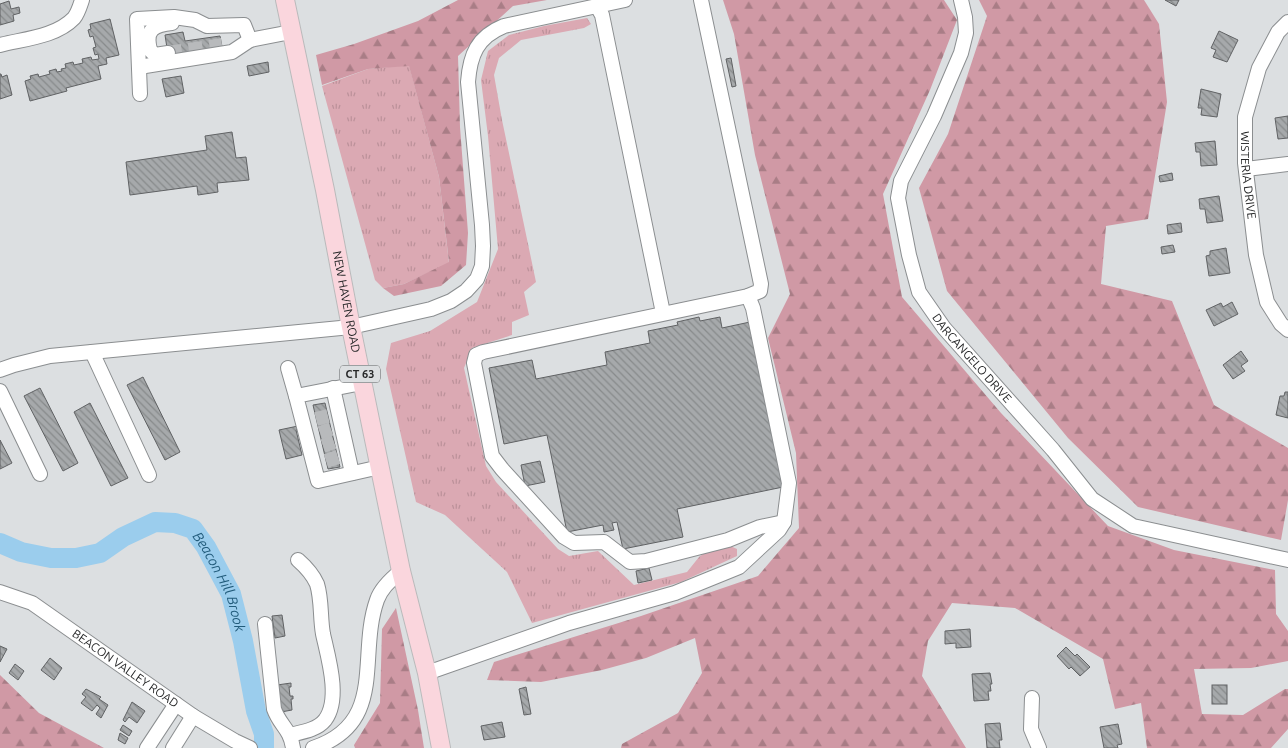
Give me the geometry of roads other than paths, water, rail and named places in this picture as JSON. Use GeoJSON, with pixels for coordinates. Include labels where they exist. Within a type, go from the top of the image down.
{"type":"FeatureCollection","features":[{"type":"Feature","properties":{"kind":"main road","name":"NEW HAVEN ROAD"},"geometry":{"type":"LineString","coordinates":[[284,0],[325,190],[350,327],[401,571],[427,673],[440,748]]}},
{"type":"Feature","properties":{"kind":"street"},"geometry":{"type":"LineString","coordinates":[[0,45],[54,31],[74,18],[82,0]]}},
{"type":"Feature","properties":{"kind":"street"},"geometry":{"type":"LineString","coordinates":[[0,370],[50,356],[350,327],[431,309],[451,301],[466,291],[477,279],[482,266],[483,246],[468,82],[469,64],[474,51],[492,31],[504,26],[625,0]]}},
{"type":"Feature","properties":{"kind":"street"},"geometry":{"type":"LineString","coordinates":[[701,0],[761,284],[760,291],[748,296],[537,339],[483,352],[476,356],[474,364],[492,456],[564,537],[574,543],[604,542],[630,562],[646,561],[728,540],[760,527],[784,522]]}},
{"type":"Feature","properties":{"kind":"street","name":"DARCANGELO DRIVE"},"geometry":{"type":"LineString","coordinates":[[960,0],[965,17],[966,33],[961,52],[934,116],[901,181],[898,198],[909,255],[919,292],[944,328],[1054,450],[1092,499],[1133,526],[1288,560]]}},
{"type":"Feature","properties":{"kind":"street"},"geometry":{"type":"LineString","coordinates":[[597,6],[602,15],[663,313]]}},
{"type":"Feature","properties":{"kind":"street"},"geometry":{"type":"LineString","coordinates":[[140,94],[137,19],[174,17],[195,20],[207,26],[244,25],[250,40]]}},
{"type":"Feature","properties":{"kind":"street"},"geometry":{"type":"LineString","coordinates":[[168,53],[155,54],[150,50],[148,36],[151,30],[162,24],[195,20]]}},
{"type":"Feature","properties":{"kind":"street","name":"WISTERIA DRIVE"},"geometry":{"type":"LineString","coordinates":[[1288,22],[1278,32],[1259,68],[1245,117],[1246,169],[1256,255],[1267,302],[1281,324],[1288,330]]}},
{"type":"Feature","properties":{"kind":"street"},"geometry":{"type":"LineString","coordinates":[[222,46],[291,32]]}},
{"type":"Feature","properties":{"kind":"street"},"geometry":{"type":"LineString","coordinates":[[139,67],[232,52],[250,40]]}},
{"type":"Feature","properties":{"kind":"street"},"geometry":{"type":"LineString","coordinates":[[1246,169],[1288,164]]}},
{"type":"Feature","properties":{"kind":"street"},"geometry":{"type":"LineString","coordinates":[[427,673],[569,623],[675,593],[739,567],[779,530],[784,522],[789,483],[753,308],[748,296]]}},
{"type":"Feature","properties":{"kind":"street"},"geometry":{"type":"LineString","coordinates":[[92,352],[149,475]]}},
{"type":"Feature","properties":{"kind":"street"},"geometry":{"type":"LineString","coordinates":[[288,368],[296,396],[325,431],[331,459],[352,473]]}},
{"type":"Feature","properties":{"kind":"street"},"geometry":{"type":"LineString","coordinates":[[296,396],[362,383]]}},
{"type":"Feature","properties":{"kind":"street"},"geometry":{"type":"LineString","coordinates":[[333,388],[325,431],[331,459],[318,481],[380,467]]}},
{"type":"Feature","properties":{"kind":"street"},"geometry":{"type":"LineString","coordinates":[[0,391],[40,474]]}},
{"type":"Feature","properties":{"kind":"street"},"geometry":{"type":"LineString","coordinates":[[265,624],[274,708],[291,741],[319,726],[329,714],[332,700],[332,676],[323,633],[318,588],[307,568],[298,560]]}},
{"type":"Feature","properties":{"kind":"street"},"geometry":{"type":"LineString","coordinates":[[313,748],[335,738],[357,716],[366,686],[369,661],[368,637],[377,599],[387,582],[401,571]]}},
{"type":"Feature","properties":{"kind":"street","name":"BEACON VALLEY ROAD"},"geometry":{"type":"LineString","coordinates":[[0,592],[32,603],[193,716],[249,748]]}},
{"type":"Feature","properties":{"kind":"street"},"geometry":{"type":"LineString","coordinates":[[1032,698],[1031,729],[1039,748]]}},
{"type":"Feature","properties":{"kind":"street"},"geometry":{"type":"LineString","coordinates":[[146,748],[176,704]]}},
{"type":"Feature","properties":{"kind":"street"},"geometry":{"type":"LineString","coordinates":[[174,748],[193,716]]}},
{"type":"Feature","properties":{"kind":"waterway","name":"Beacon Hill Brook"},"geometry":{"type":"LineString","coordinates":[[0,543],[21,552],[51,558],[76,558],[100,553],[123,537],[155,522],[175,523],[193,529],[206,547],[231,594],[243,641],[256,711],[264,734],[264,748]]}},
{"type":"Feature","properties":{"kind":"tunnel"},"geometry":{"type":"LineString","coordinates":[[168,53],[222,45]]}},
{"type":"Feature","properties":{"kind":"tunnel"},"geometry":{"type":"LineString","coordinates":[[316,419],[328,416]]}},
{"type":"Feature","properties":{"kind":"tunnel"},"geometry":{"type":"LineString","coordinates":[[320,433],[331,429]]}},
{"type":"Feature","properties":{"kind":"tunnel"},"geometry":{"type":"LineString","coordinates":[[323,446],[334,442]]}},
{"type":"Feature","properties":{"kind":"tunnel"},"geometry":{"type":"LineString","coordinates":[[326,461],[338,457]]}}]}
